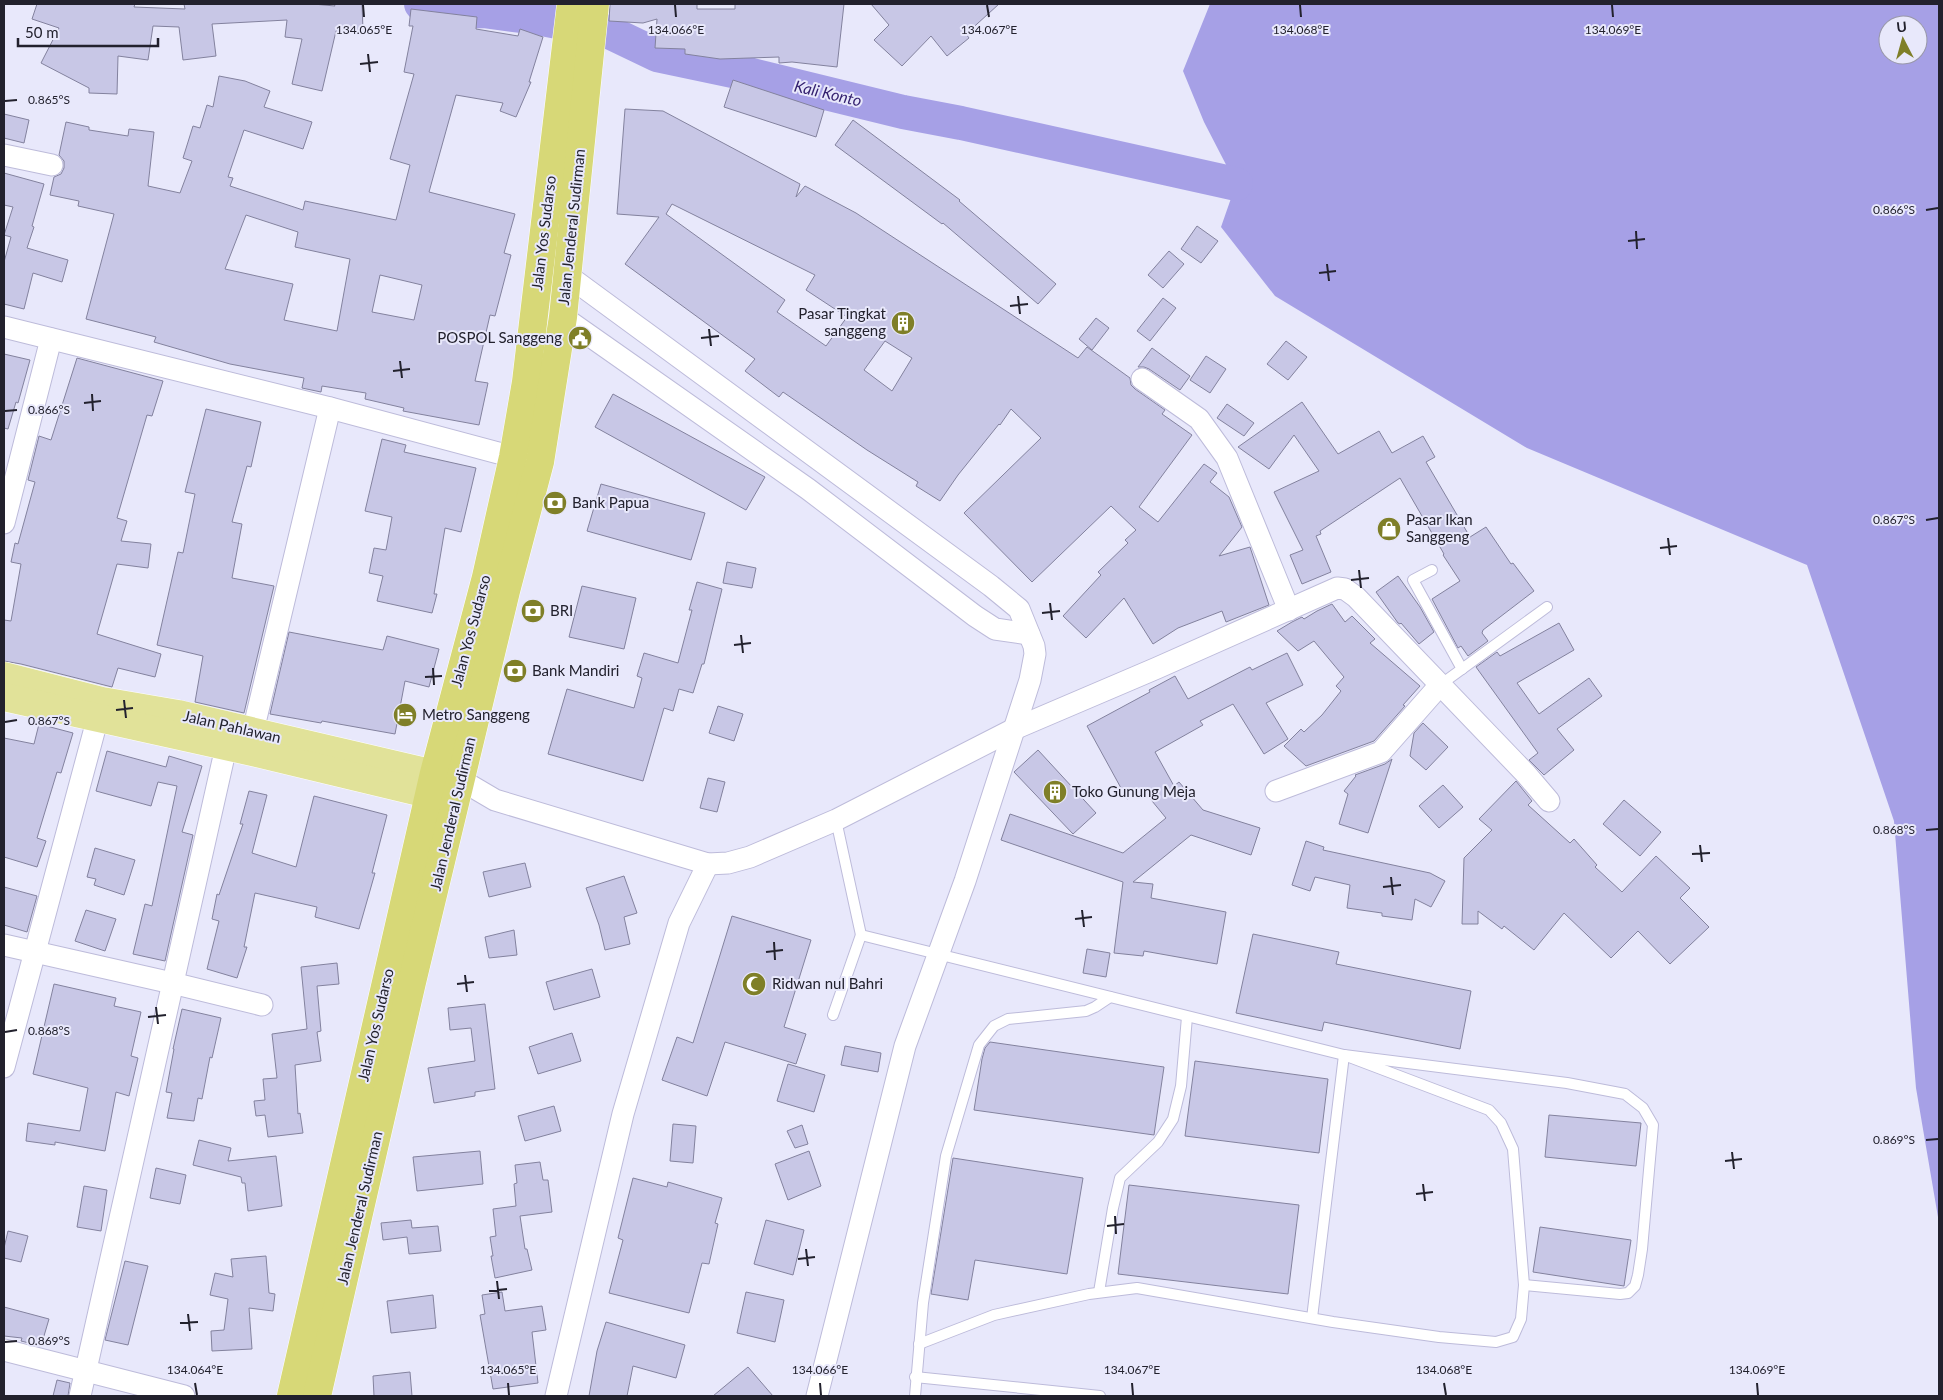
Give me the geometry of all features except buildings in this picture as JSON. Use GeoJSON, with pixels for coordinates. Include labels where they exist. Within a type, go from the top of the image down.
{"type":"FeatureCollection","features":[{"type":"Feature","properties":{"kind":"highway","name":"Jalan Jenderal Sudirman"},"geometry":{"type":"LineString","coordinates":[[317,1396],[412,982],[504,600],[540,462],[563,317],[567,274],[581,19]]}},
{"type":"Feature","properties":{"kind":"highway","name":"Jalan Yos Sudarso"},"geometry":{"type":"LineString","coordinates":[[291,1396],[431,783],[486,577],[513,457],[581,19]]}},
{"type":"Feature","properties":{"kind":"main road","name":"Jalan Pahlawan"},"geometry":{"type":"LineString","coordinates":[[4,676],[100,709],[226,747],[431,783]]}},
{"type":"Feature","properties":{"kind":"main road","name":"Jalan Pahlawan"},"geometry":{"type":"LineString","coordinates":[[4,697],[100,709],[178,714],[254,731],[458,791]]}},
{"type":"Feature","properties":{"kind":"street"},"geometry":{"type":"LineString","coordinates":[[4,155],[52,165]]}},
{"type":"Feature","properties":{"kind":"street"},"geometry":{"type":"LineString","coordinates":[[567,274],[991,586],[1019,609],[1034,646],[1035,654],[1030,680],[1003,765],[939,955],[905,1046],[817,1396]]}},
{"type":"Feature","properties":{"kind":"street"},"geometry":{"type":"LineString","coordinates":[[563,317],[808,489],[924,578],[995,629],[1029,634]]}},
{"type":"Feature","properties":{"kind":"street"},"geometry":{"type":"LineString","coordinates":[[4,327],[330,408],[513,457]]}},
{"type":"Feature","properties":{"kind":"street"},"geometry":{"type":"LineString","coordinates":[[4,523],[51,339]]}},
{"type":"Feature","properties":{"kind":"street"},"geometry":{"type":"LineString","coordinates":[[1142,379],[1200,419],[1227,458],[1289,610]]}},
{"type":"Feature","properties":{"kind":"street"},"geometry":{"type":"LineString","coordinates":[[254,731],[330,408]]}},
{"type":"Feature","properties":{"kind":"street"},"geometry":{"type":"LineString","coordinates":[[808,489],[823,464]]}},
{"type":"Feature","properties":{"kind":"street"},"geometry":{"type":"LineString","coordinates":[[924,578],[942,551]]}},
{"type":"Feature","properties":{"kind":"street"},"geometry":{"type":"LineString","coordinates":[[458,791],[708,864],[728,863],[750,857],[836,820],[1014,729],[1338,588],[1356,597],[1526,774],[1549,801]]}},
{"type":"Feature","properties":{"kind":"street"},"geometry":{"type":"LineString","coordinates":[[1276,790],[1381,752],[1440,685]]}},
{"type":"Feature","properties":{"kind":"street"},"geometry":{"type":"LineString","coordinates":[[4,1067],[100,709]]}},
{"type":"Feature","properties":{"kind":"street"},"geometry":{"type":"LineString","coordinates":[[80,1396],[226,747]]}},
{"type":"Feature","properties":{"kind":"street"},"geometry":{"type":"LineString","coordinates":[[556,1396],[623,1114],[679,923],[708,864]]}},
{"type":"Feature","properties":{"kind":"street"},"geometry":{"type":"LineString","coordinates":[[4,944],[172,982],[262,1005]]}},
{"type":"Feature","properties":{"kind":"street"},"geometry":{"type":"LineString","coordinates":[[4,1350],[184,1396]]}},
{"type":"Feature","properties":{"kind":"lane"},"geometry":{"type":"LineString","coordinates":[[1432,570],[1413,580],[1462,669]]}},
{"type":"Feature","properties":{"kind":"lane"},"geometry":{"type":"LineString","coordinates":[[1440,685],[1547,607]]}},
{"type":"Feature","properties":{"kind":"lane"},"geometry":{"type":"LineString","coordinates":[[833,1014],[861,935],[836,820]]}},
{"type":"Feature","properties":{"kind":"lane"},"geometry":{"type":"LineString","coordinates":[[861,935],[1344,1055],[1567,1083],[1625,1094],[1643,1108],[1653,1125],[1642,1249],[1635,1286],[1628,1293],[1620,1294],[1524,1285]]}},
{"type":"Feature","properties":{"kind":"lane"},"geometry":{"type":"LineString","coordinates":[[915,1396],[931,1242],[946,1156],[979,1045],[994,1026],[1008,1019],[1086,1011],[1110,998]]}},
{"type":"Feature","properties":{"kind":"lane"},"geometry":{"type":"LineString","coordinates":[[1099,1292],[1112,1208],[1120,1178],[1158,1142],[1173,1119],[1180,1086],[1187,1017]]}},
{"type":"Feature","properties":{"kind":"lane"},"geometry":{"type":"LineString","coordinates":[[919,1344],[994,1315],[1099,1292],[1137,1288],[1312,1318],[1439,1337],[1496,1342],[1513,1337],[1521,1319],[1524,1285],[1512,1149],[1501,1123],[1489,1110],[1344,1055]]}},
{"type":"Feature","properties":{"kind":"lane"},"geometry":{"type":"LineString","coordinates":[[1312,1318],[1344,1055]]}},
{"type":"Feature","properties":{"kind":"lane"},"geometry":{"type":"LineString","coordinates":[[916,1377],[1100,1396]]}},
{"type":"Feature","properties":{"kind":"shaded area"},"geometry":{"type":"Polygon","coordinates":[[[1210,4],[1939,4],[1939,1223],[1916,1088],[1894,821],[1807,565],[1527,448],[1275,296],[1221,227],[1236,184],[1204,122],[1183,71],[1210,4]]]}},
{"type":"Feature","properties":{"kind":"waterway","name":"Kali Konto"},"geometry":{"type":"LineString","coordinates":[[421,4],[464,12],[483,11],[537,18],[609,32],[657,55],[752,75],[903,112],[961,123],[1236,184]]}},
{"type":"Feature","properties":{"kind":"place","name":"Pasar Tingkat sanggeng"},"geometry":{"type":"Point","coordinates":[903,323]}},
{"type":"Feature","properties":{"kind":"place","name":"POSPOL Sanggeng"},"geometry":{"type":"Point","coordinates":[580,338]}},
{"type":"Feature","properties":{"kind":"place","name":"Bank Papua"},"geometry":{"type":"Point","coordinates":[555,503]}},
{"type":"Feature","properties":{"kind":"place","name":"Pasar Ikan Sanggeng"},"geometry":{"type":"Point","coordinates":[1389,529]}},
{"type":"Feature","properties":{"kind":"place","name":"BRI"},"geometry":{"type":"Point","coordinates":[533,611]}},
{"type":"Feature","properties":{"kind":"place","name":"Bank Mandiri"},"geometry":{"type":"Point","coordinates":[515,671]}},
{"type":"Feature","properties":{"kind":"place","name":"Metro Sanggeng"},"geometry":{"type":"Point","coordinates":[405,715]}},
{"type":"Feature","properties":{"kind":"place","name":"Toko Gunung Meja"},"geometry":{"type":"Point","coordinates":[1055,792]}},
{"type":"Feature","properties":{"kind":"place","name":"Ridwan nul Bahri"},"geometry":{"type":"Point","coordinates":[754,984]}}]}
